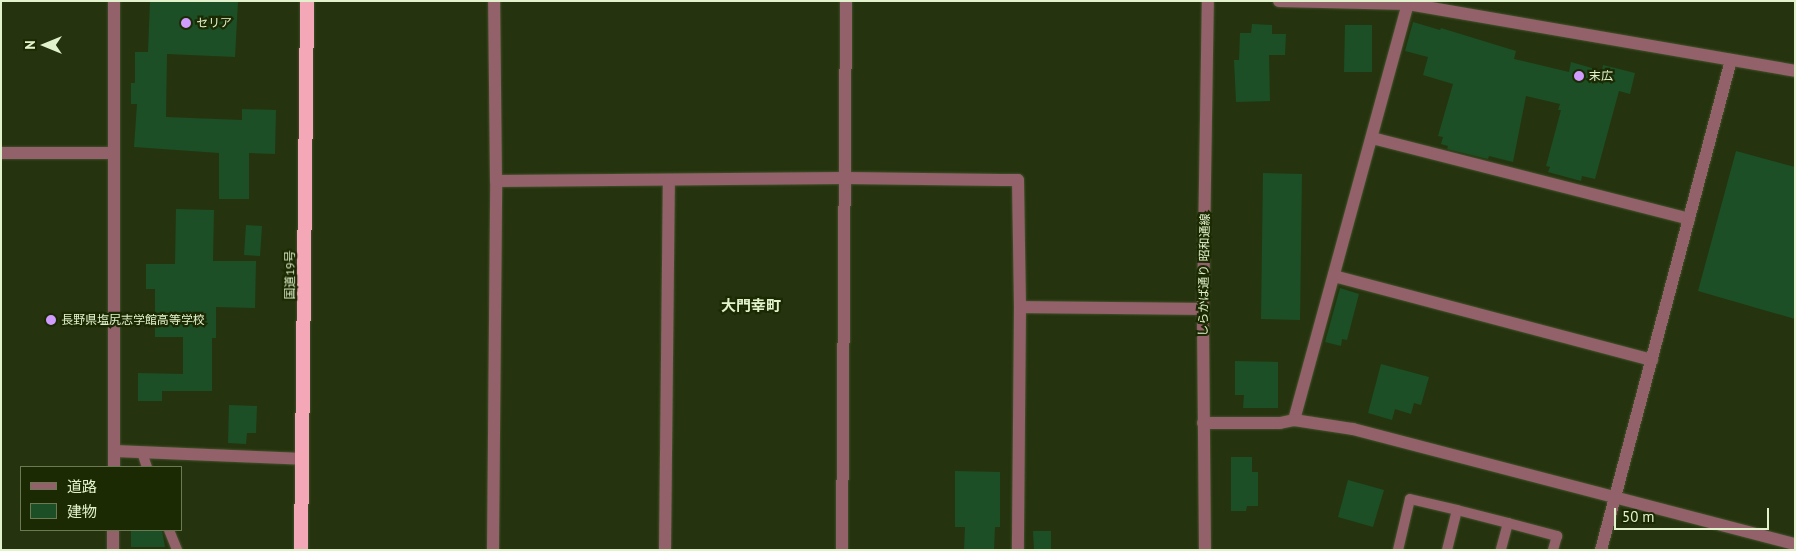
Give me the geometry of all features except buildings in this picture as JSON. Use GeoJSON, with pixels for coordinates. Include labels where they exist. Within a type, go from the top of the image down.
{"type":"FeatureCollection","features":[{"type":"Feature","properties":{"kind":"highway","name":"国道19号"},"geometry":{"type":"LineString","coordinates":[[301,550],[307,1]]}},
{"type":"Feature","properties":{"kind":"street"},"geometry":{"type":"LineString","coordinates":[[114,1],[114,466]]}},
{"type":"Feature","properties":{"kind":"street"},"geometry":{"type":"LineString","coordinates":[[492,550],[496,181],[494,1]]}},
{"type":"Feature","properties":{"kind":"street"},"geometry":{"type":"LineString","coordinates":[[842,550],[846,1]]}},
{"type":"Feature","properties":{"kind":"street","name":"しらかば通り 昭和通線"},"geometry":{"type":"LineString","coordinates":[[1205,550],[1203,308],[1208,1]]}},
{"type":"Feature","properties":{"kind":"street"},"geometry":{"type":"LineString","coordinates":[[1279,1],[1408,4],[1795,71]]}},
{"type":"Feature","properties":{"kind":"street"},"geometry":{"type":"LineString","coordinates":[[1294,420],[1408,4]]}},
{"type":"Feature","properties":{"kind":"street"},"geometry":{"type":"LineString","coordinates":[[1601,550],[1731,60]]}},
{"type":"Feature","properties":{"kind":"street"},"geometry":{"type":"LineString","coordinates":[[1372,138],[1689,219]]}},
{"type":"Feature","properties":{"kind":"street"},"geometry":{"type":"LineString","coordinates":[[1,153],[114,153]]}},
{"type":"Feature","properties":{"kind":"street"},"geometry":{"type":"LineString","coordinates":[[496,181],[845,178],[1018,180],[1020,307],[1018,550]]}},
{"type":"Feature","properties":{"kind":"street"},"geometry":{"type":"LineString","coordinates":[[665,550],[669,181]]}},
{"type":"Feature","properties":{"kind":"street"},"geometry":{"type":"LineString","coordinates":[[1334,276],[1652,360]]}},
{"type":"Feature","properties":{"kind":"street"},"geometry":{"type":"LineString","coordinates":[[1020,307],[1203,308]]}},
{"type":"Feature","properties":{"kind":"street"},"geometry":{"type":"LineString","coordinates":[[1203,423],[1280,423],[1294,420],[1353,429],[1795,544]]}},
{"type":"Feature","properties":{"kind":"street"},"geometry":{"type":"LineString","coordinates":[[115,451],[303,458]]}},
{"type":"Feature","properties":{"kind":"street"},"geometry":{"type":"LineString","coordinates":[[113,531],[113,550]]}},
{"type":"Feature","properties":{"kind":"lane"},"geometry":{"type":"LineString","coordinates":[[142,452],[147,466]]}},
{"type":"Feature","properties":{"kind":"lane"},"geometry":{"type":"LineString","coordinates":[[1398,550],[1410,499],[1557,536],[1553,550]]}},
{"type":"Feature","properties":{"kind":"lane"},"geometry":{"type":"LineString","coordinates":[[1446,550],[1457,510]]}},
{"type":"Feature","properties":{"kind":"lane"},"geometry":{"type":"LineString","coordinates":[[1501,550],[1508,524]]}},
{"type":"Feature","properties":{"kind":"lane"},"geometry":{"type":"LineString","coordinates":[[169,531],[176,550]]}},
{"type":"Feature","properties":{"kind":"place","name":"セリア"},"geometry":{"type":"Point","coordinates":[186,23]}},
{"type":"Feature","properties":{"kind":"place","name":"末広"},"geometry":{"type":"Point","coordinates":[1579,76]}},
{"type":"Feature","properties":{"kind":"place","name":"長野県塩尻志学館高等学校"},"geometry":{"type":"Point","coordinates":[51,320]}},
{"type":"Feature","properties":{"kind":"district","name":"大門幸町"},"geometry":{"type":"Point","coordinates":[751,306]}}]}
